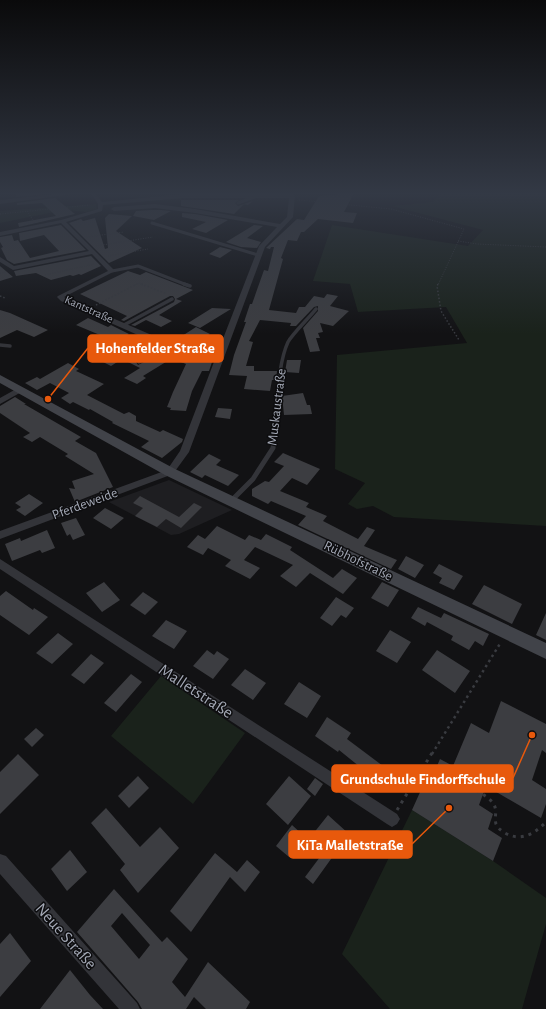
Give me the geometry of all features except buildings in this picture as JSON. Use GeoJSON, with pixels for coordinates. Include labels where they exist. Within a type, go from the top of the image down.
{"type":"FeatureCollection","features":[{"type":"Feature","properties":{"kind":"street"},"geometry":{"type":"LineString","coordinates":[[81,240],[112,271]]}},
{"type":"Feature","properties":{"kind":"street"},"geometry":{"type":"LineString","coordinates":[[170,472],[184,452],[258,255],[262,246],[268,240]]}},
{"type":"Feature","properties":{"kind":"street"},"geometry":{"type":"LineString","coordinates":[[1,261],[13,268],[90,250]]}},
{"type":"Feature","properties":{"kind":"street","name":"Kantstraße"},"geometry":{"type":"LineString","coordinates":[[112,271],[60,297],[63,300],[168,344],[221,352]]}},
{"type":"Feature","properties":{"kind":"street","name":"Rübhofstraße"},"geometry":{"type":"LineString","coordinates":[[0,378],[100,435],[170,472],[507,632],[545,652]]}},
{"type":"Feature","properties":{"kind":"street"},"geometry":{"type":"LineString","coordinates":[[0,401],[21,390]]}},
{"type":"Feature","properties":{"kind":"street","name":"Pferdeweide"},"geometry":{"type":"LineString","coordinates":[[0,535],[170,472]]}},
{"type":"Feature","properties":{"kind":"street","name":"Malletstraße"},"geometry":{"type":"LineString","coordinates":[[0,563],[392,819]]}},
{"type":"Feature","properties":{"kind":"street","name":"Neue Straße"},"geometry":{"type":"LineString","coordinates":[[0,862],[131,1009]]}},
{"type":"Feature","properties":{"kind":"lane"},"geometry":{"type":"LineString","coordinates":[[209,240],[258,255]]}},
{"type":"Feature","properties":{"kind":"lane"},"geometry":{"type":"LineString","coordinates":[[112,271],[138,266],[190,286]]}},
{"type":"Feature","properties":{"kind":"lane"},"geometry":{"type":"LineString","coordinates":[[124,325],[172,299]]}},
{"type":"Feature","properties":{"kind":"lane","name":"Muskaustraße"},"geometry":{"type":"LineString","coordinates":[[231,501],[253,478],[273,448],[278,413],[277,393],[281,367],[288,342],[316,309]]}},
{"type":"Feature","properties":{"kind":"lane"},"geometry":{"type":"LineString","coordinates":[[139,362],[168,344]]}},
{"type":"Feature","properties":{"kind":"lane"},"geometry":{"type":"LineString","coordinates":[[0,345],[10,346]]}},
{"type":"Feature","properties":{"kind":"path"},"geometry":{"type":"LineString","coordinates":[[90,250],[137,240]]}},
{"type":"Feature","properties":{"kind":"path"},"geometry":{"type":"LineString","coordinates":[[459,340],[441,311],[438,286],[458,241],[477,244],[546,247]]}},
{"type":"Feature","properties":{"kind":"path"},"geometry":{"type":"LineString","coordinates":[[45,276],[100,260],[148,249]]}},
{"type":"Feature","properties":{"kind":"path"},"geometry":{"type":"LineString","coordinates":[[88,310],[139,283],[167,294],[172,299]]}},
{"type":"Feature","properties":{"kind":"path"},"geometry":{"type":"LineString","coordinates":[[0,296],[5,298]]}},
{"type":"Feature","properties":{"kind":"path"},"geometry":{"type":"LineString","coordinates":[[392,819],[507,632]]}},
{"type":"Feature","properties":{"kind":"path"},"geometry":{"type":"LineString","coordinates":[[462,783],[493,802],[496,809],[497,827],[509,837],[523,838],[537,831],[546,822]]}},
{"type":"Feature","properties":{"kind":"shaded area"},"geometry":{"type":"Polygon","coordinates":[[[327,240],[430,240],[468,246],[474,240],[546,240],[546,526],[394,517],[373,506],[357,509],[348,504],[365,483],[335,469],[337,355],[467,343],[446,307],[358,312],[350,284],[313,281],[327,240]]]}},
{"type":"Feature","properties":{"kind":"shaded area"},"geometry":{"type":"Polygon","coordinates":[[[169,480],[232,510],[179,534],[171,535],[109,502],[169,480]]]}},
{"type":"Feature","properties":{"kind":"shaded area"},"geometry":{"type":"Polygon","coordinates":[[[161,676],[245,733],[193,804],[111,736],[161,676]]]}},
{"type":"Feature","properties":{"kind":"shaded area"},"geometry":{"type":"Polygon","coordinates":[[[412,810],[493,861],[546,898],[546,924],[522,1009],[390,1009],[342,954],[412,810]]]}},
{"type":"Feature","properties":{"kind":"place","name":"Hohenfelder Straße"},"geometry":{"type":"Point","coordinates":[48,399]}},
{"type":"Feature","properties":{"kind":"place","name":"Grundschule Findorffschule"},"geometry":{"type":"Point","coordinates":[532,735]}},
{"type":"Feature","properties":{"kind":"place","name":"KiTa Malletstraße"},"geometry":{"type":"Point","coordinates":[449,808]}}]}
